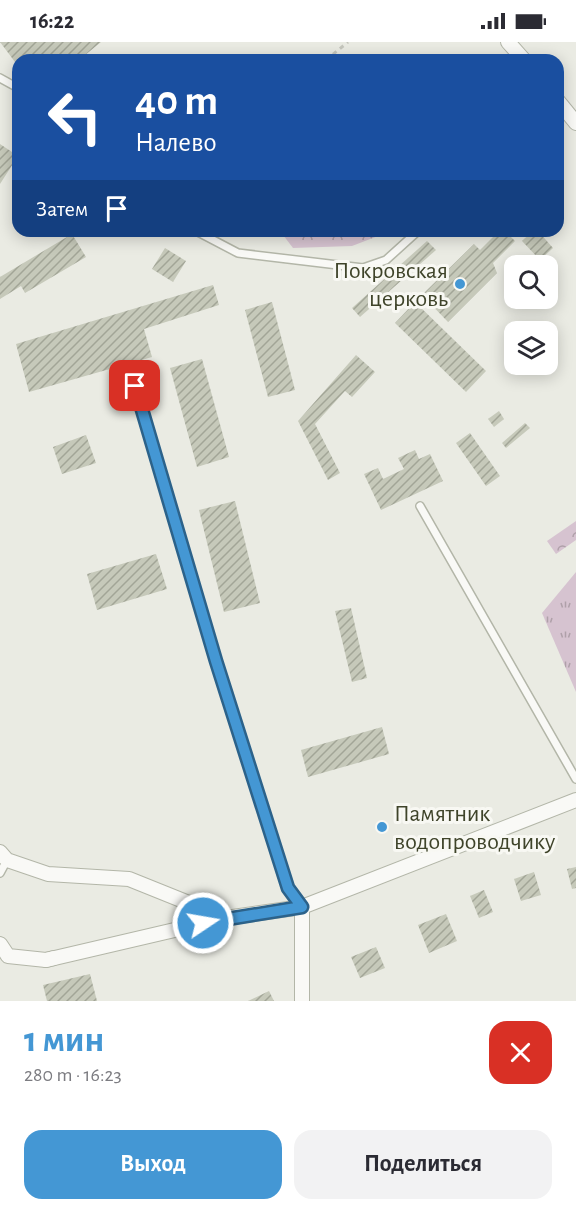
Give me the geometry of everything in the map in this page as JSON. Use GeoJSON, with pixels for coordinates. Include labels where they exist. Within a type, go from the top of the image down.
{"type":"FeatureCollection","features":[{"type":"Feature","properties":{"kind":"street"},"geometry":{"type":"LineString","coordinates":[[508,42],[519,54]]}},
{"type":"Feature","properties":{"kind":"street"},"geometry":{"type":"LineString","coordinates":[[564,109],[576,123]]}},
{"type":"Feature","properties":{"kind":"street"},"geometry":{"type":"LineString","coordinates":[[46,960],[226,918],[302,907],[576,800]]}},
{"type":"Feature","properties":{"kind":"street"},"geometry":{"type":"LineString","coordinates":[[3,856],[48,874],[129,879],[226,918]]}},
{"type":"Feature","properties":{"kind":"street"},"geometry":{"type":"LineString","coordinates":[[302,907],[302,1001]]}},
{"type":"Feature","properties":{"kind":"lane"},"geometry":{"type":"LineString","coordinates":[[207,237],[238,253],[363,268],[386,260],[411,237]]}},
{"type":"Feature","properties":{"kind":"lane"},"geometry":{"type":"LineString","coordinates":[[135,386],[216,661],[284,876],[288,888],[302,907]]}},
{"type":"Feature","properties":{"kind":"lane"},"geometry":{"type":"LineString","coordinates":[[420,506],[576,779]]}},
{"type":"Feature","properties":{"kind":"lane"},"geometry":{"type":"LineString","coordinates":[[0,873],[3,856]]}},
{"type":"Feature","properties":{"kind":"lane"},"geometry":{"type":"LineString","coordinates":[[0,944],[8,956],[46,960]]}},
{"type":"Feature","properties":{"kind":"path"},"geometry":{"type":"LineString","coordinates":[[333,54],[348,42]]}},
{"type":"Feature","properties":{"kind":"green space"},"geometry":{"type":"Polygon","coordinates":[[[285,237],[375,237],[352,246],[293,248],[285,237]]]}},
{"type":"Feature","properties":{"kind":"green space"},"geometry":{"type":"Polygon","coordinates":[[[576,521],[576,540],[556,554],[547,541],[576,521]]]}},
{"type":"Feature","properties":{"kind":"green space"},"geometry":{"type":"Polygon","coordinates":[[[576,572],[576,692],[542,613],[576,572]]]}},
{"type":"Feature","properties":{"kind":"building"},"geometry":{"type":"Polygon","coordinates":[[[0,42],[101,42],[86,54],[12,54],[12,58],[0,42]]]}},
{"type":"Feature","properties":{"kind":"building"},"geometry":{"type":"Polygon","coordinates":[[[0,144],[12,152],[12,165],[0,184],[0,144]]]}},
{"type":"Feature","properties":{"kind":"building"},"geometry":{"type":"Polygon","coordinates":[[[67,237],[74,237],[86,257],[25,293],[21,286],[0,299],[0,277],[67,237]]]}},
{"type":"Feature","properties":{"kind":"building","name":"Покровская церковь"},"geometry":{"type":"Polygon","coordinates":[[[493,237],[511,237],[515,241],[493,263],[497,273],[448,322],[422,295],[474,244],[480,250],[493,237]]]}},
{"type":"Feature","properties":{"kind":"building"},"geometry":{"type":"Polygon","coordinates":[[[526,237],[543,237],[553,248],[545,255],[535,255],[522,241],[526,237]]]}},
{"type":"Feature","properties":{"kind":"building"},"geometry":{"type":"Polygon","coordinates":[[[427,241],[436,250],[360,317],[352,308],[427,241]]]}},
{"type":"Feature","properties":{"kind":"building"},"geometry":{"type":"Polygon","coordinates":[[[165,248],[186,261],[173,282],[152,269],[165,248]]]}},
{"type":"Feature","properties":{"kind":"building"},"geometry":{"type":"Polygon","coordinates":[[[213,285],[219,305],[144,329],[152,357],[29,392],[16,344],[213,285]]]}},
{"type":"Feature","properties":{"kind":"building"},"geometry":{"type":"Polygon","coordinates":[[[272,302],[295,390],[268,397],[245,310],[272,302]]]}},
{"type":"Feature","properties":{"kind":"building"},"geometry":{"type":"Polygon","coordinates":[[[415,302],[486,371],[466,392],[395,323],[415,302]]]}},
{"type":"Feature","properties":{"kind":"building"},"geometry":{"type":"Polygon","coordinates":[[[356,355],[375,372],[352,397],[345,391],[315,424],[340,473],[328,480],[298,421],[356,355]]]}},
{"type":"Feature","properties":{"kind":"building"},"geometry":{"type":"Polygon","coordinates":[[[202,359],[229,457],[197,467],[170,368],[202,359]]]}},
{"type":"Feature","properties":{"kind":"building"},"geometry":{"type":"Polygon","coordinates":[[[499,411],[504,419],[494,427],[488,419],[499,411]]]}},
{"type":"Feature","properties":{"kind":"building"},"geometry":{"type":"Polygon","coordinates":[[[525,423],[530,428],[506,448],[502,443],[525,423]]]}},
{"type":"Feature","properties":{"kind":"building"},"geometry":{"type":"Polygon","coordinates":[[[470,433],[500,476],[486,486],[456,443],[470,433]]]}},
{"type":"Feature","properties":{"kind":"building"},"geometry":{"type":"Polygon","coordinates":[[[86,435],[96,463],[62,474],[53,447],[86,435]]]}},
{"type":"Feature","properties":{"kind":"building"},"geometry":{"type":"Polygon","coordinates":[[[415,450],[419,459],[430,454],[443,481],[381,510],[364,474],[378,468],[383,479],[404,469],[398,458],[415,450]]]}},
{"type":"Feature","properties":{"kind":"building"},"geometry":{"type":"Polygon","coordinates":[[[235,501],[260,603],[224,612],[199,510],[235,501]]]}},
{"type":"Feature","properties":{"kind":"building"},"geometry":{"type":"Polygon","coordinates":[[[156,554],[167,589],[97,610],[87,574],[156,554]]]}},
{"type":"Feature","properties":{"kind":"building"},"geometry":{"type":"Polygon","coordinates":[[[351,608],[367,678],[352,682],[335,611],[351,608]]]}},
{"type":"Feature","properties":{"kind":"building"},"geometry":{"type":"Polygon","coordinates":[[[382,727],[389,754],[308,777],[301,750],[382,727]]]}},
{"type":"Feature","properties":{"kind":"building"},"geometry":{"type":"Polygon","coordinates":[[[576,867],[576,888],[572,889],[567,869],[576,867]]]}},
{"type":"Feature","properties":{"kind":"building"},"geometry":{"type":"Polygon","coordinates":[[[534,872],[541,895],[521,901],[514,879],[534,872]]]}},
{"type":"Feature","properties":{"kind":"building"},"geometry":{"type":"Polygon","coordinates":[[[484,890],[493,912],[479,918],[470,896],[484,890]]]}},
{"type":"Feature","properties":{"kind":"building"},"geometry":{"type":"Polygon","coordinates":[[[446,914],[457,941],[429,953],[418,925],[446,914]]]}},
{"type":"Feature","properties":{"kind":"building"},"geometry":{"type":"Polygon","coordinates":[[[376,947],[385,968],[360,978],[351,957],[376,947]]]}},
{"type":"Feature","properties":{"kind":"building"},"geometry":{"type":"Polygon","coordinates":[[[90,974],[97,1001],[47,1001],[43,985],[90,974]]]}},
{"type":"Feature","properties":{"kind":"building"},"geometry":{"type":"Polygon","coordinates":[[[269,991],[274,1001],[248,1001],[269,991]]]}},
{"type":"Feature","properties":{"kind":"place","name":"Покровская церковь"},"geometry":{"type":"Point","coordinates":[460,284]}},
{"type":"Feature","properties":{"kind":"place","name":"Памятник водопроводчику"},"geometry":{"type":"Point","coordinates":[382,827]}},
{"type":"Feature","properties":{"kind":"route"},"geometry":{"type":"LineString","coordinates":[[135,386],[216,661],[288,888],[302,907],[203,923]]}}]}
